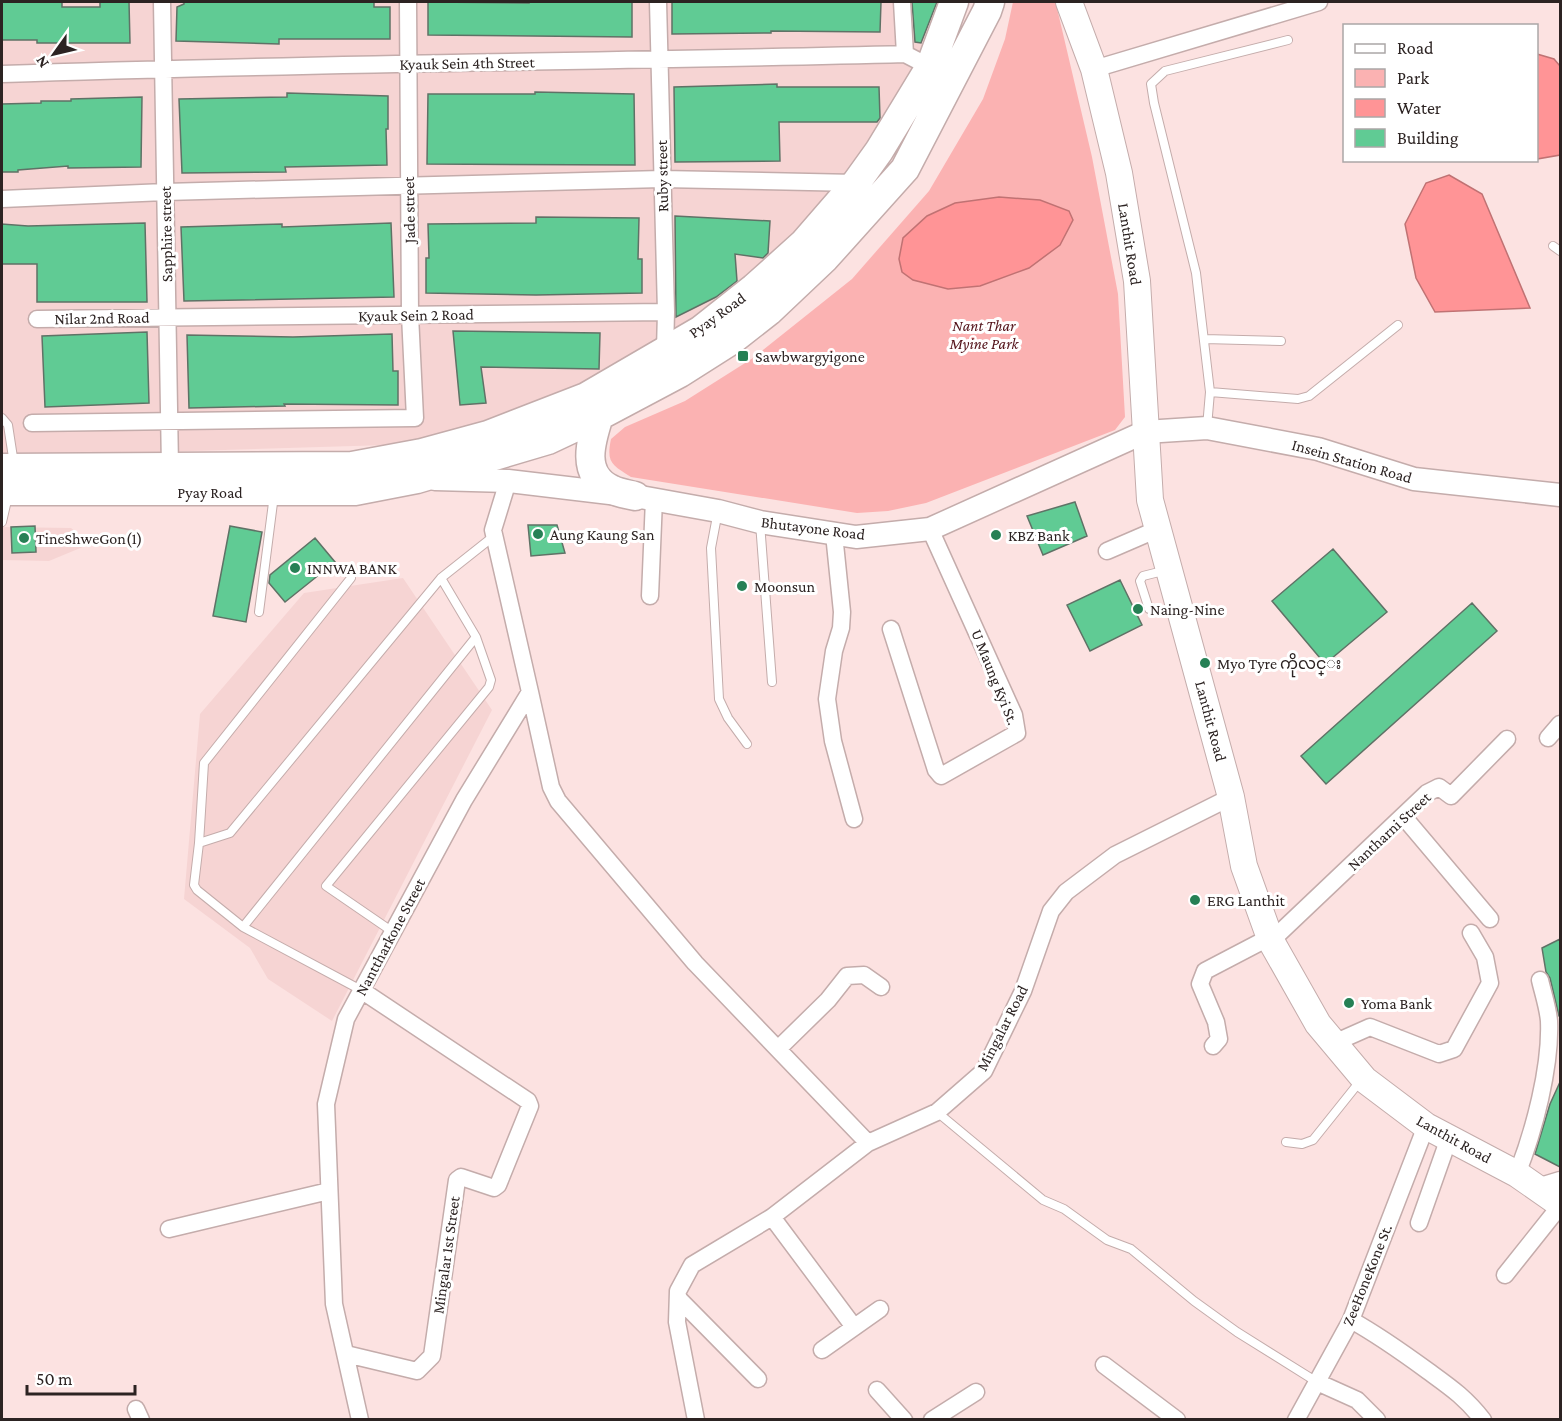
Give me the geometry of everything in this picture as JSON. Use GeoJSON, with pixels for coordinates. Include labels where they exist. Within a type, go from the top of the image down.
{"type":"FeatureCollection","features":[{"type":"Feature","properties":{"kind":"highway","name":"Pyay Road"},"geometry":{"type":"LineString","coordinates":[[170,479],[275,492],[355,491],[498,463],[548,440],[665,350],[701,330],[754,288],[804,243],[856,183],[879,151],[930,66],[954,2]]}},
{"type":"Feature","properties":{"kind":"highway","name":"Pyay Road"},"geometry":{"type":"LineString","coordinates":[[593,406],[680,373],[732,340],[769,311],[825,258],[904,169],[950,84],[990,2]]}},
{"type":"Feature","properties":{"kind":"highway"},"geometry":{"type":"LineString","coordinates":[[593,406],[589,455],[596,476],[610,489],[644,497]]}},
{"type":"Feature","properties":{"kind":"highway","name":"Pyay Road"},"geometry":{"type":"LineString","coordinates":[[7,479],[170,479],[352,466],[422,453],[498,463]]}},
{"type":"Feature","properties":{"kind":"main road","name":"Lanthit Road"},"geometry":{"type":"LineString","coordinates":[[1069,2],[1094,69],[1119,173],[1137,281],[1150,500],[1230,797],[1244,866],[1270,939],[1318,1024],[1363,1077],[1426,1126],[1538,1180],[1560,1205]]}},
{"type":"Feature","properties":{"kind":"main road","name":"Insein Station Road"},"geometry":{"type":"LineString","coordinates":[[1145,432],[1207,428],[1318,449],[1414,479],[1560,495]]}},
{"type":"Feature","properties":{"kind":"main road","name":"Bhutayone Road"},"geometry":{"type":"LineString","coordinates":[[498,463],[760,522],[856,537],[930,529],[1145,432]]}},
{"type":"Feature","properties":{"kind":"main road","name":"Pyay Road"},"geometry":{"type":"LineString","coordinates":[[352,466],[417,479]]}},
{"type":"Feature","properties":{"kind":"street","name":"Sapphire street"},"geometry":{"type":"LineString","coordinates":[[162,2],[170,479]]}},
{"type":"Feature","properties":{"kind":"street","name":"Jade street"},"geometry":{"type":"LineString","coordinates":[[169,422],[415,418],[410,315],[408,2]]}},
{"type":"Feature","properties":{"kind":"street","name":"Ruby street"},"geometry":{"type":"LineString","coordinates":[[658,2],[665,350]]}},
{"type":"Feature","properties":{"kind":"street"},"geometry":{"type":"LineString","coordinates":[[902,2],[905,54]]}},
{"type":"Feature","properties":{"kind":"street"},"geometry":{"type":"LineString","coordinates":[[1094,69],[1319,2]]}},
{"type":"Feature","properties":{"kind":"street","name":"Kyauk Sein 4th Street"},"geometry":{"type":"LineString","coordinates":[[2,74],[408,63],[659,61],[905,54],[930,66]]}},
{"type":"Feature","properties":{"kind":"street"},"geometry":{"type":"LineString","coordinates":[[2,199],[165,192],[662,179],[856,183]]}},
{"type":"Feature","properties":{"kind":"street","name":"Kyauk Sein 2 Road"},"geometry":{"type":"LineString","coordinates":[[167,318],[666,312]]}},
{"type":"Feature","properties":{"kind":"street","name":"Nilar 2nd Road"},"geometry":{"type":"LineString","coordinates":[[37,319],[167,318]]}},
{"type":"Feature","properties":{"kind":"street"},"geometry":{"type":"LineString","coordinates":[[32,423],[169,422]]}},
{"type":"Feature","properties":{"kind":"street"},"geometry":{"type":"LineString","coordinates":[[498,463],[494,536],[551,787],[558,801],[695,963],[868,1143]]}},
{"type":"Feature","properties":{"kind":"street"},"geometry":{"type":"LineString","coordinates":[[644,497],[650,596]]}},
{"type":"Feature","properties":{"kind":"street","name":"U Maung Kyi St."},"geometry":{"type":"LineString","coordinates":[[891,629],[936,770],[942,776],[1017,733],[1014,715],[930,529]]}},
{"type":"Feature","properties":{"kind":"street"},"geometry":{"type":"LineString","coordinates":[[1107,551],[1158,529]]}},
{"type":"Feature","properties":{"kind":"street"},"geometry":{"type":"LineString","coordinates":[[834,534],[842,612],[827,699],[833,741],[854,819]]}},
{"type":"Feature","properties":{"kind":"street","name":"Nanttharkone Street"},"geometry":{"type":"LineString","coordinates":[[360,1419],[334,1304],[326,1104],[346,1019],[464,800],[530,692]]}},
{"type":"Feature","properties":{"kind":"street"},"geometry":{"type":"LineString","coordinates":[[1548,738],[1560,724]]}},
{"type":"Feature","properties":{"kind":"street","name":"Nantharni Street"},"geometry":{"type":"LineString","coordinates":[[1213,1046],[1219,1039],[1216,1022],[1200,984],[1205,971],[1270,939],[1427,793],[1439,787],[1451,796],[1507,739]]}},
{"type":"Feature","properties":{"kind":"street","name":"Mingalar Road"},"geometry":{"type":"LineString","coordinates":[[696,1419],[677,1322],[678,1291],[692,1265],[772,1217],[868,1143],[937,1112],[984,1071],[1023,991],[1051,911],[1066,892],[1115,855],[1230,797]]}},
{"type":"Feature","properties":{"kind":"street"},"geometry":{"type":"LineString","coordinates":[[1403,816],[1490,919]]}},
{"type":"Feature","properties":{"kind":"street"},"geometry":{"type":"LineString","coordinates":[[1334,1043],[1370,1027],[1439,1054],[1454,1049],[1490,983],[1485,957],[1472,933]]}},
{"type":"Feature","properties":{"kind":"street"},"geometry":{"type":"LineString","coordinates":[[778,1050],[828,1000],[847,976],[864,975],[881,987]]}},
{"type":"Feature","properties":{"kind":"street"},"geometry":{"type":"LineString","coordinates":[[1538,1180],[1526,1151],[1547,1065],[1549,1019],[1540,980]]}},
{"type":"Feature","properties":{"kind":"street","name":"Mingalar 1st Street"},"geometry":{"type":"LineString","coordinates":[[346,1354],[417,1371],[432,1356],[457,1180],[461,1177],[494,1188],[498,1185],[530,1106],[528,1101],[362,990]]}},
{"type":"Feature","properties":{"kind":"street","name":"ZeeHoneKone St."},"geometry":{"type":"LineString","coordinates":[[1296,1419],[1351,1320],[1426,1126]]}},
{"type":"Feature","properties":{"kind":"street"},"geometry":{"type":"LineString","coordinates":[[1419,1223],[1449,1138]]}},
{"type":"Feature","properties":{"kind":"street"},"geometry":{"type":"LineString","coordinates":[[170,1229],[329,1191]]}},
{"type":"Feature","properties":{"kind":"street"},"geometry":{"type":"LineString","coordinates":[[1505,1275],[1560,1205]]}},
{"type":"Feature","properties":{"kind":"street"},"geometry":{"type":"LineString","coordinates":[[772,1217],[854,1327]]}},
{"type":"Feature","properties":{"kind":"street"},"geometry":{"type":"LineString","coordinates":[[678,1298],[758,1379]]}},
{"type":"Feature","properties":{"kind":"street"},"geometry":{"type":"LineString","coordinates":[[822,1350],[880,1309]]}},
{"type":"Feature","properties":{"kind":"street"},"geometry":{"type":"LineString","coordinates":[[1351,1320],[1387,1340],[1453,1388],[1483,1419]]}},
{"type":"Feature","properties":{"kind":"street"},"geometry":{"type":"LineString","coordinates":[[1104,1365],[1177,1419]]}},
{"type":"Feature","properties":{"kind":"street"},"geometry":{"type":"LineString","coordinates":[[1317,1382],[1357,1400],[1377,1419]]}},
{"type":"Feature","properties":{"kind":"street"},"geometry":{"type":"LineString","coordinates":[[877,1390],[904,1419]]}},
{"type":"Feature","properties":{"kind":"street"},"geometry":{"type":"LineString","coordinates":[[932,1419],[976,1392]]}},
{"type":"Feature","properties":{"kind":"lane"},"geometry":{"type":"LineString","coordinates":[[1207,428],[1210,392],[1196,273],[1151,84],[1165,71],[1288,40]]}},
{"type":"Feature","properties":{"kind":"lane"},"geometry":{"type":"LineString","coordinates":[[1210,392],[1298,399],[1309,396],[1398,326]]}},
{"type":"Feature","properties":{"kind":"lane"},"geometry":{"type":"LineString","coordinates":[[1204,339],[1281,341]]}},
{"type":"Feature","properties":{"kind":"lane"},"geometry":{"type":"LineString","coordinates":[[2,418],[8,425],[7,479],[2,522]]}},
{"type":"Feature","properties":{"kind":"lane"},"geometry":{"type":"LineString","coordinates":[[259,612],[275,492]]}},
{"type":"Feature","properties":{"kind":"lane"},"geometry":{"type":"LineString","coordinates":[[718,511],[711,548],[719,699],[728,718],[747,744]]}},
{"type":"Feature","properties":{"kind":"lane"},"geometry":{"type":"LineString","coordinates":[[760,522],[771,682]]}},
{"type":"Feature","properties":{"kind":"lane"},"geometry":{"type":"LineString","coordinates":[[199,843],[230,832],[441,578],[494,536]]}},
{"type":"Feature","properties":{"kind":"lane"},"geometry":{"type":"LineString","coordinates":[[1149,609],[1140,581],[1143,576],[1169,569]]}},
{"type":"Feature","properties":{"kind":"lane"},"geometry":{"type":"LineString","coordinates":[[351,578],[204,762],[194,885],[197,890],[243,927],[362,990]]}},
{"type":"Feature","properties":{"kind":"lane"},"geometry":{"type":"LineString","coordinates":[[393,932],[327,886],[489,687],[491,680],[476,637],[441,578]]}},
{"type":"Feature","properties":{"kind":"lane"},"geometry":{"type":"LineString","coordinates":[[243,927],[476,637]]}},
{"type":"Feature","properties":{"kind":"lane"},"geometry":{"type":"LineString","coordinates":[[1287,1142],[1302,1144],[1313,1140],[1363,1077]]}},
{"type":"Feature","properties":{"kind":"lane"},"geometry":{"type":"LineString","coordinates":[[937,1112],[1043,1200],[1064,1209],[1107,1240],[1131,1249],[1237,1332],[1317,1382]]}},
{"type":"Feature","properties":{"kind":"shaded area"},"geometry":{"type":"Polygon","coordinates":[[[2,2],[947,2],[878,140],[801,231],[716,306],[587,382],[476,431],[387,445],[2,456],[2,2]]]}},
{"type":"Feature","properties":{"kind":"shaded area"},"geometry":{"type":"Polygon","coordinates":[[[2,527],[71,528],[90,544],[49,561],[2,560],[2,527]]]}},
{"type":"Feature","properties":{"kind":"shaded area"},"geometry":{"type":"Polygon","coordinates":[[[403,578],[492,710],[332,1021],[268,979],[250,948],[184,899],[200,714],[304,593],[403,578]]]}},
{"type":"Feature","properties":{"kind":"green space","name":"Nant Thar Myine Park"},"geometry":{"type":"Polygon","coordinates":[[[1013,2],[1054,2],[1056,4],[1092,157],[1118,294],[1125,417],[1115,430],[926,503],[888,511],[857,513],[631,477],[615,466],[609,453],[611,439],[625,427],[685,401],[753,358],[852,279],[929,191],[983,99],[1005,39],[1013,2]]]}},
{"type":"Feature","properties":{"kind":"water"},"geometry":{"type":"Polygon","coordinates":[[[1538,54],[1554,59],[1560,66],[1560,155],[1538,159],[1538,54]]]}},
{"type":"Feature","properties":{"kind":"water"},"geometry":{"type":"Polygon","coordinates":[[[1449,175],[1482,194],[1530,308],[1435,312],[1416,278],[1405,224],[1426,183],[1449,175]]]}},
{"type":"Feature","properties":{"kind":"water"},"geometry":{"type":"Polygon","coordinates":[[[999,197],[1040,200],[1069,211],[1073,220],[1060,245],[1029,268],[980,286],[948,289],[913,280],[902,272],[899,259],[903,238],[927,216],[955,203],[999,197]]]}},
{"type":"Feature","properties":{"kind":"building"},"geometry":{"type":"Polygon","coordinates":[[[2,2],[62,2],[62,7],[100,7],[100,2],[129,2],[130,43],[37,43],[37,40],[2,40],[2,2]]]}},
{"type":"Feature","properties":{"kind":"building"},"geometry":{"type":"Polygon","coordinates":[[[184,2],[374,2],[374,7],[390,7],[390,39],[279,39],[279,44],[176,41],[177,7],[184,2]]]}},
{"type":"Feature","properties":{"kind":"building"},"geometry":{"type":"Polygon","coordinates":[[[428,2],[632,2],[632,37],[428,35],[428,2]]]}},
{"type":"Feature","properties":{"kind":"building"},"geometry":{"type":"Polygon","coordinates":[[[672,2],[881,2],[880,32],[771,31],[771,33],[672,34],[672,2]]]}},
{"type":"Feature","properties":{"kind":"building"},"geometry":{"type":"Polygon","coordinates":[[[912,2],[937,2],[921,43],[915,42],[912,2]]]}},
{"type":"Feature","properties":{"kind":"building"},"geometry":{"type":"Polygon","coordinates":[[[777,84],[777,87],[879,87],[880,118],[877,122],[779,122],[780,161],[675,162],[674,87],[777,84]]]}},
{"type":"Feature","properties":{"kind":"building"},"geometry":{"type":"Polygon","coordinates":[[[535,92],[634,94],[635,165],[427,164],[428,94],[535,94],[535,92]]]}},
{"type":"Feature","properties":{"kind":"building"},"geometry":{"type":"Polygon","coordinates":[[[287,93],[388,96],[387,165],[285,167],[286,172],[182,173],[179,99],[287,97],[287,93]]]}},
{"type":"Feature","properties":{"kind":"building"},"geometry":{"type":"Polygon","coordinates":[[[142,97],[141,167],[68,168],[68,166],[2,172],[2,104],[142,97]]]}},
{"type":"Feature","properties":{"kind":"building"},"geometry":{"type":"Polygon","coordinates":[[[675,216],[770,221],[768,253],[763,258],[735,254],[737,281],[716,297],[676,317],[675,216]]]}},
{"type":"Feature","properties":{"kind":"building"},"geometry":{"type":"Polygon","coordinates":[[[536,217],[639,218],[638,259],[642,259],[642,293],[536,295],[426,293],[426,258],[429,258],[428,224],[536,223],[536,217]]]}},
{"type":"Feature","properties":{"kind":"building"},"geometry":{"type":"Polygon","coordinates":[[[145,223],[147,302],[37,302],[37,264],[2,264],[2,224],[28,226],[145,223]]]}},
{"type":"Feature","properties":{"kind":"building"},"geometry":{"type":"Polygon","coordinates":[[[391,223],[394,297],[184,301],[181,227],[282,224],[282,227],[391,223]]]}},
{"type":"Feature","properties":{"kind":"building"},"geometry":{"type":"Polygon","coordinates":[[[453,331],[600,333],[599,369],[481,367],[486,403],[460,405],[453,331]]]}},
{"type":"Feature","properties":{"kind":"building"},"geometry":{"type":"Polygon","coordinates":[[[147,332],[149,403],[45,407],[42,336],[147,332]]]}},
{"type":"Feature","properties":{"kind":"building"},"geometry":{"type":"Polygon","coordinates":[[[392,334],[393,371],[398,371],[398,405],[284,404],[285,406],[189,408],[187,335],[293,337],[392,334]]]}},
{"type":"Feature","properties":{"kind":"building"},"geometry":{"type":"Polygon","coordinates":[[[1075,502],[1087,536],[1043,555],[1027,516],[1075,502]]]}},
{"type":"Feature","properties":{"kind":"building"},"geometry":{"type":"Polygon","coordinates":[[[528,525],[557,525],[565,553],[531,556],[528,525]]]}},
{"type":"Feature","properties":{"kind":"building"},"geometry":{"type":"Polygon","coordinates":[[[35,526],[36,552],[12,553],[11,527],[35,526]]]}},
{"type":"Feature","properties":{"kind":"building"},"geometry":{"type":"Polygon","coordinates":[[[230,526],[262,532],[246,622],[213,616],[230,526]]]}},
{"type":"Feature","properties":{"kind":"building"},"geometry":{"type":"Polygon","coordinates":[[[315,538],[335,562],[285,602],[269,583],[270,575],[315,538]]]}},
{"type":"Feature","properties":{"kind":"building"},"geometry":{"type":"Polygon","coordinates":[[[1333,549],[1387,612],[1325,664],[1272,601],[1333,549]]]}},
{"type":"Feature","properties":{"kind":"building"},"geometry":{"type":"Polygon","coordinates":[[[1120,580],[1142,625],[1090,651],[1067,605],[1120,580]]]}},
{"type":"Feature","properties":{"kind":"building"},"geometry":{"type":"Polygon","coordinates":[[[1472,603],[1497,631],[1326,784],[1301,756],[1472,603]]]}},
{"type":"Feature","properties":{"kind":"building"},"geometry":{"type":"Polygon","coordinates":[[[1560,939],[1559,1016],[1550,978],[1546,972],[1542,948],[1560,939]]]}},
{"type":"Feature","properties":{"kind":"building"},"geometry":{"type":"Polygon","coordinates":[[[1560,1082],[1560,1167],[1535,1154],[1550,1104],[1560,1082]]]}},
{"type":"Feature","properties":{"kind":"place","name":"Sawbwargyigone"},"geometry":{"type":"Point","coordinates":[743,356]}},
{"type":"Feature","properties":{"kind":"place","name":"Aung Kaung San"},"geometry":{"type":"Point","coordinates":[538,534]}},
{"type":"Feature","properties":{"kind":"place","name":"KBZ Bank"},"geometry":{"type":"Point","coordinates":[996,535]}},
{"type":"Feature","properties":{"kind":"place","name":"TineShweGon(1)"},"geometry":{"type":"Point","coordinates":[24,538]}},
{"type":"Feature","properties":{"kind":"place","name":"INNWA BANK"},"geometry":{"type":"Point","coordinates":[295,568]}},
{"type":"Feature","properties":{"kind":"place","name":"Moonsun"},"geometry":{"type":"Point","coordinates":[742,586]}},
{"type":"Feature","properties":{"kind":"place","name":"Naing-Nine"},"geometry":{"type":"Point","coordinates":[1138,609]}},
{"type":"Feature","properties":{"kind":"place","name":"Myo Tyre ကိုလင္း"},"geometry":{"type":"Point","coordinates":[1205,663]}},
{"type":"Feature","properties":{"kind":"place","name":"ERG Lanthit"},"geometry":{"type":"Point","coordinates":[1195,900]}},
{"type":"Feature","properties":{"kind":"place","name":"Yoma Bank"},"geometry":{"type":"Point","coordinates":[1349,1003]}}]}
